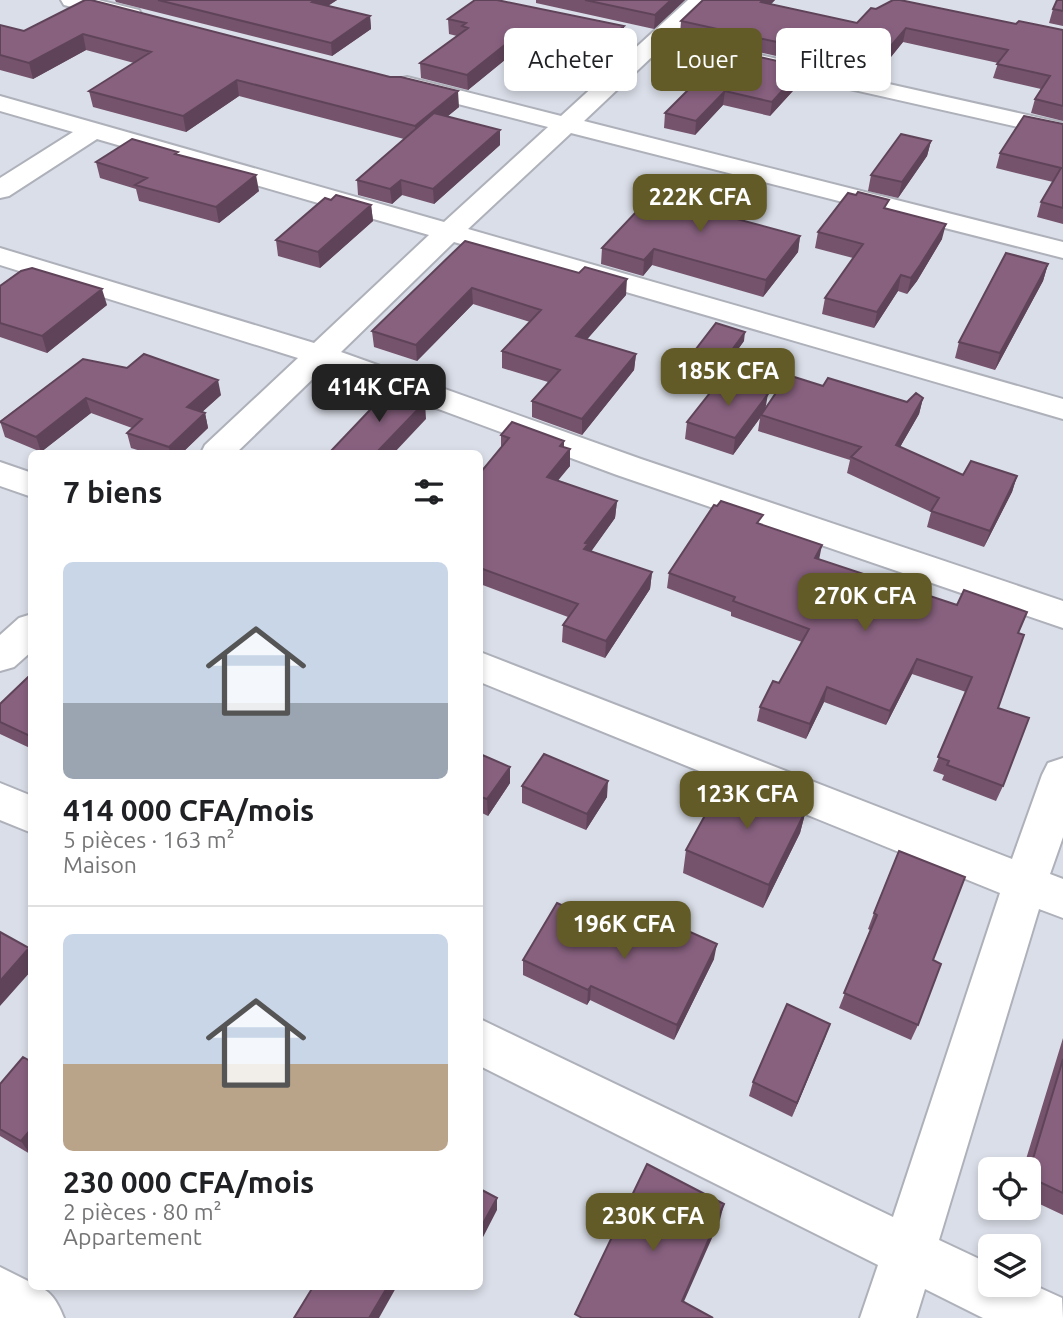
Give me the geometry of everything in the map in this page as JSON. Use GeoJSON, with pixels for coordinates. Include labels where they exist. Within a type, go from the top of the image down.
{"type":"FeatureCollection","features":[{"type":"Feature","properties":{"kind":"street"},"geometry":{"type":"LineString","coordinates":[[72,0],[152,20]]}},
{"type":"Feature","properties":{"kind":"street"},"geometry":{"type":"LineString","coordinates":[[671,28],[701,0]]}},
{"type":"Feature","properties":{"kind":"street"},"geometry":{"type":"LineString","coordinates":[[220,450],[450,231],[651,46]]}},
{"type":"Feature","properties":{"kind":"street"},"geometry":{"type":"LineString","coordinates":[[762,63],[1063,131]]}},
{"type":"Feature","properties":{"kind":"street"},"geometry":{"type":"LineString","coordinates":[[379,77],[1063,250]]}},
{"type":"Feature","properties":{"kind":"street"},"geometry":{"type":"LineString","coordinates":[[0,103],[1063,409]]}},
{"type":"Feature","properties":{"kind":"street"},"geometry":{"type":"LineString","coordinates":[[0,190],[93,130]]}},
{"type":"Feature","properties":{"kind":"street"},"geometry":{"type":"LineString","coordinates":[[0,256],[320,355],[629,467],[1063,615]]}},
{"type":"Feature","properties":{"kind":"street"},"geometry":{"type":"LineString","coordinates":[[0,473],[28,484]]}},
{"type":"Feature","properties":{"kind":"street"},"geometry":{"type":"LineString","coordinates":[[0,657],[28,632]]}},
{"type":"Feature","properties":{"kind":"street"},"geometry":{"type":"LineString","coordinates":[[483,667],[1044,892]]}},
{"type":"Feature","properties":{"kind":"street"},"geometry":{"type":"LineString","coordinates":[[888,1318],[1044,892],[1063,775]]}},
{"type":"Feature","properties":{"kind":"street"},"geometry":{"type":"LineString","coordinates":[[0,800],[28,814]]}},
{"type":"Feature","properties":{"kind":"street"},"geometry":{"type":"LineString","coordinates":[[483,1043],[1042,1318]]}},
{"type":"Feature","properties":{"kind":"street"},"geometry":{"type":"LineString","coordinates":[[0,1294],[36,1318]]}},
{"type":"Feature","properties":{"kind":"building"},"geometry":{"type":"Polygon","coordinates":[[[85,0],[390,77],[401,77],[458,91],[415,126],[237,80],[183,116],[89,91],[151,52],[83,34],[29,63],[0,55],[0,25],[24,31],[85,0]]]}},
{"type":"Feature","properties":{"kind":"building"},"geometry":{"type":"Polygon","coordinates":[[[158,0],[315,0],[312,2],[370,16],[331,43],[158,0]]]}},
{"type":"Feature","properties":{"kind":"building"},"geometry":{"type":"Polygon","coordinates":[[[475,0],[497,0],[624,26],[504,28],[504,46],[467,75],[420,63],[468,28],[462,26],[466,23],[448,19],[475,0]]]}},
{"type":"Feature","properties":{"kind":"building"},"geometry":{"type":"Polygon","coordinates":[[[585,0],[671,0],[655,15],[585,0]]]}},
{"type":"Feature","properties":{"kind":"building"},"geometry":{"type":"Polygon","coordinates":[[[703,0],[763,0],[761,2],[857,23],[871,8],[876,9],[893,0],[900,0],[1016,24],[1019,21],[1063,30],[1063,106],[1035,99],[1050,76],[997,64],[1008,50],[906,28],[891,46],[891,28],[776,28],[776,42],[762,39],[762,28],[713,28],[681,21],[703,0]]]}},
{"type":"Feature","properties":{"kind":"building"},"geometry":{"type":"Polygon","coordinates":[[[1057,0],[1063,0],[1063,11],[1053,9],[1057,0]]]}},
{"type":"Feature","properties":{"kind":"building"},"geometry":{"type":"Polygon","coordinates":[[[762,58],[776,61],[776,91],[782,91],[772,102],[725,91],[762,91],[762,58]]]}},
{"type":"Feature","properties":{"kind":"building"},"geometry":{"type":"Polygon","coordinates":[[[687,91],[725,91],[696,121],[665,113],[687,91]]]}},
{"type":"Feature","properties":{"kind":"building"},"geometry":{"type":"Polygon","coordinates":[[[434,113],[500,130],[433,189],[401,180],[390,189],[357,180],[434,113]]]}},
{"type":"Feature","properties":{"kind":"building"},"geometry":{"type":"Polygon","coordinates":[[[1024,116],[1063,124],[1063,208],[1041,202],[1061,168],[1000,153],[1024,116]]]}},
{"type":"Feature","properties":{"kind":"building"},"geometry":{"type":"Polygon","coordinates":[[[901,134],[931,141],[902,182],[871,175],[901,134]]]}},
{"type":"Feature","properties":{"kind":"building"},"geometry":{"type":"Polygon","coordinates":[[[132,139],[178,152],[175,154],[256,175],[216,207],[135,185],[147,178],[96,162],[132,139]]]}},
{"type":"Feature","properties":{"kind":"building"},"geometry":{"type":"Polygon","coordinates":[[[670,176],[700,184],[681,204],[800,236],[766,280],[654,249],[644,260],[602,248],[670,176]]]}},
{"type":"Feature","properties":{"kind":"building"},"geometry":{"type":"Polygon","coordinates":[[[858,192],[889,200],[884,208],[946,224],[911,278],[901,275],[877,312],[825,298],[863,244],[818,232],[848,193],[856,195],[858,192]]]}},
{"type":"Feature","properties":{"kind":"building"},"geometry":{"type":"Polygon","coordinates":[[[336,195],[371,205],[318,252],[276,240],[325,198],[331,200],[336,195]]]}},
{"type":"Feature","properties":{"kind":"building"},"geometry":{"type":"Polygon","coordinates":[[[465,241],[579,273],[585,267],[627,279],[576,336],[636,354],[582,419],[532,401],[560,370],[502,351],[541,310],[472,288],[416,345],[372,331],[465,241]]]}},
{"type":"Feature","properties":{"kind":"building"},"geometry":{"type":"Polygon","coordinates":[[[1006,253],[1048,264],[1000,353],[959,342],[1006,253]]]}},
{"type":"Feature","properties":{"kind":"building"},"geometry":{"type":"Polygon","coordinates":[[[32,268],[102,289],[42,336],[0,323],[0,286],[21,271],[32,268]]]}},
{"type":"Feature","properties":{"kind":"building"},"geometry":{"type":"Polygon","coordinates":[[[716,323],[745,332],[713,376],[683,366],[716,323]]]}},
{"type":"Feature","properties":{"kind":"building"},"geometry":{"type":"Polygon","coordinates":[[[144,354],[218,380],[187,407],[205,413],[169,447],[127,433],[142,419],[86,398],[36,437],[0,422],[83,359],[127,368],[144,354]]]}},
{"type":"Feature","properties":{"kind":"building"},"geometry":{"type":"Polygon","coordinates":[[[788,375],[823,386],[828,378],[907,402],[916,393],[923,398],[896,445],[963,475],[971,461],[1017,476],[990,531],[931,511],[939,498],[851,457],[861,447],[761,415],[788,375]]]}},
{"type":"Feature","properties":{"kind":"building"},"geometry":{"type":"Polygon","coordinates":[[[721,379],[768,394],[735,438],[687,422],[721,379]]]}},
{"type":"Feature","properties":{"kind":"building"},"geometry":{"type":"Polygon","coordinates":[[[389,390],[425,402],[379,450],[332,450],[389,390]]]}},
{"type":"Feature","properties":{"kind":"building"},"geometry":{"type":"Polygon","coordinates":[[[512,422],[564,441],[560,446],[570,449],[547,477],[617,501],[585,543],[588,544],[584,549],[652,572],[606,641],[563,625],[578,604],[483,569],[483,469],[509,438],[501,435],[512,422]]]}},
{"type":"Feature","properties":{"kind":"building"},"geometry":{"type":"Polygon","coordinates":[[[721,501],[763,515],[757,523],[822,545],[815,558],[957,605],[964,590],[1027,612],[1018,633],[1024,635],[998,708],[1029,718],[1003,786],[947,765],[949,761],[938,757],[972,677],[917,659],[890,711],[827,687],[810,724],[760,707],[773,681],[779,683],[809,629],[733,601],[735,597],[669,573],[714,505],[717,506],[721,501]]]}},
{"type":"Feature","properties":{"kind":"building"},"geometry":{"type":"Polygon","coordinates":[[[28,677],[28,735],[0,722],[0,704],[28,677]]]}},
{"type":"Feature","properties":{"kind":"building"},"geometry":{"type":"Polygon","coordinates":[[[544,754],[608,781],[587,814],[522,786],[544,754]]]}},
{"type":"Feature","properties":{"kind":"building"},"geometry":{"type":"Polygon","coordinates":[[[483,755],[510,767],[487,799],[483,798],[483,755]]]}},
{"type":"Feature","properties":{"kind":"building"},"geometry":{"type":"Polygon","coordinates":[[[726,777],[806,810],[769,885],[686,850],[726,777]]]}},
{"type":"Feature","properties":{"kind":"building"},"geometry":{"type":"Polygon","coordinates":[[[899,851],[965,877],[933,960],[941,964],[918,1025],[844,993],[877,915],[874,913],[899,851]]]}},
{"type":"Feature","properties":{"kind":"building"},"geometry":{"type":"Polygon","coordinates":[[[557,903],[643,943],[657,917],[717,944],[677,1025],[591,986],[588,990],[523,960],[557,903]]]}},
{"type":"Feature","properties":{"kind":"building"},"geometry":{"type":"Polygon","coordinates":[[[0,932],[28,949],[0,981],[0,932]]]}},
{"type":"Feature","properties":{"kind":"building"},"geometry":{"type":"Polygon","coordinates":[[[787,1004],[830,1024],[797,1103],[753,1082],[787,1004]]]}},
{"type":"Feature","properties":{"kind":"building"},"geometry":{"type":"Polygon","coordinates":[[[23,1057],[28,1060],[28,1133],[21,1141],[0,1129],[0,1084],[23,1057]]]}},
{"type":"Feature","properties":{"kind":"building"},"geometry":{"type":"Polygon","coordinates":[[[1063,1059],[1063,1193],[1041,1183],[1041,1157],[1034,1157],[1063,1059]]]}},
{"type":"Feature","properties":{"kind":"building"},"geometry":{"type":"Polygon","coordinates":[[[647,1164],[724,1204],[682,1301],[713,1318],[582,1318],[575,1314],[647,1164]]]}},
{"type":"Feature","properties":{"kind":"building"},"geometry":{"type":"Polygon","coordinates":[[[483,1191],[497,1198],[483,1224],[483,1191]]]}},
{"type":"Feature","properties":{"kind":"building"},"geometry":{"type":"Polygon","coordinates":[[[311,1290],[386,1290],[369,1318],[294,1318],[311,1290]]]}}]}
